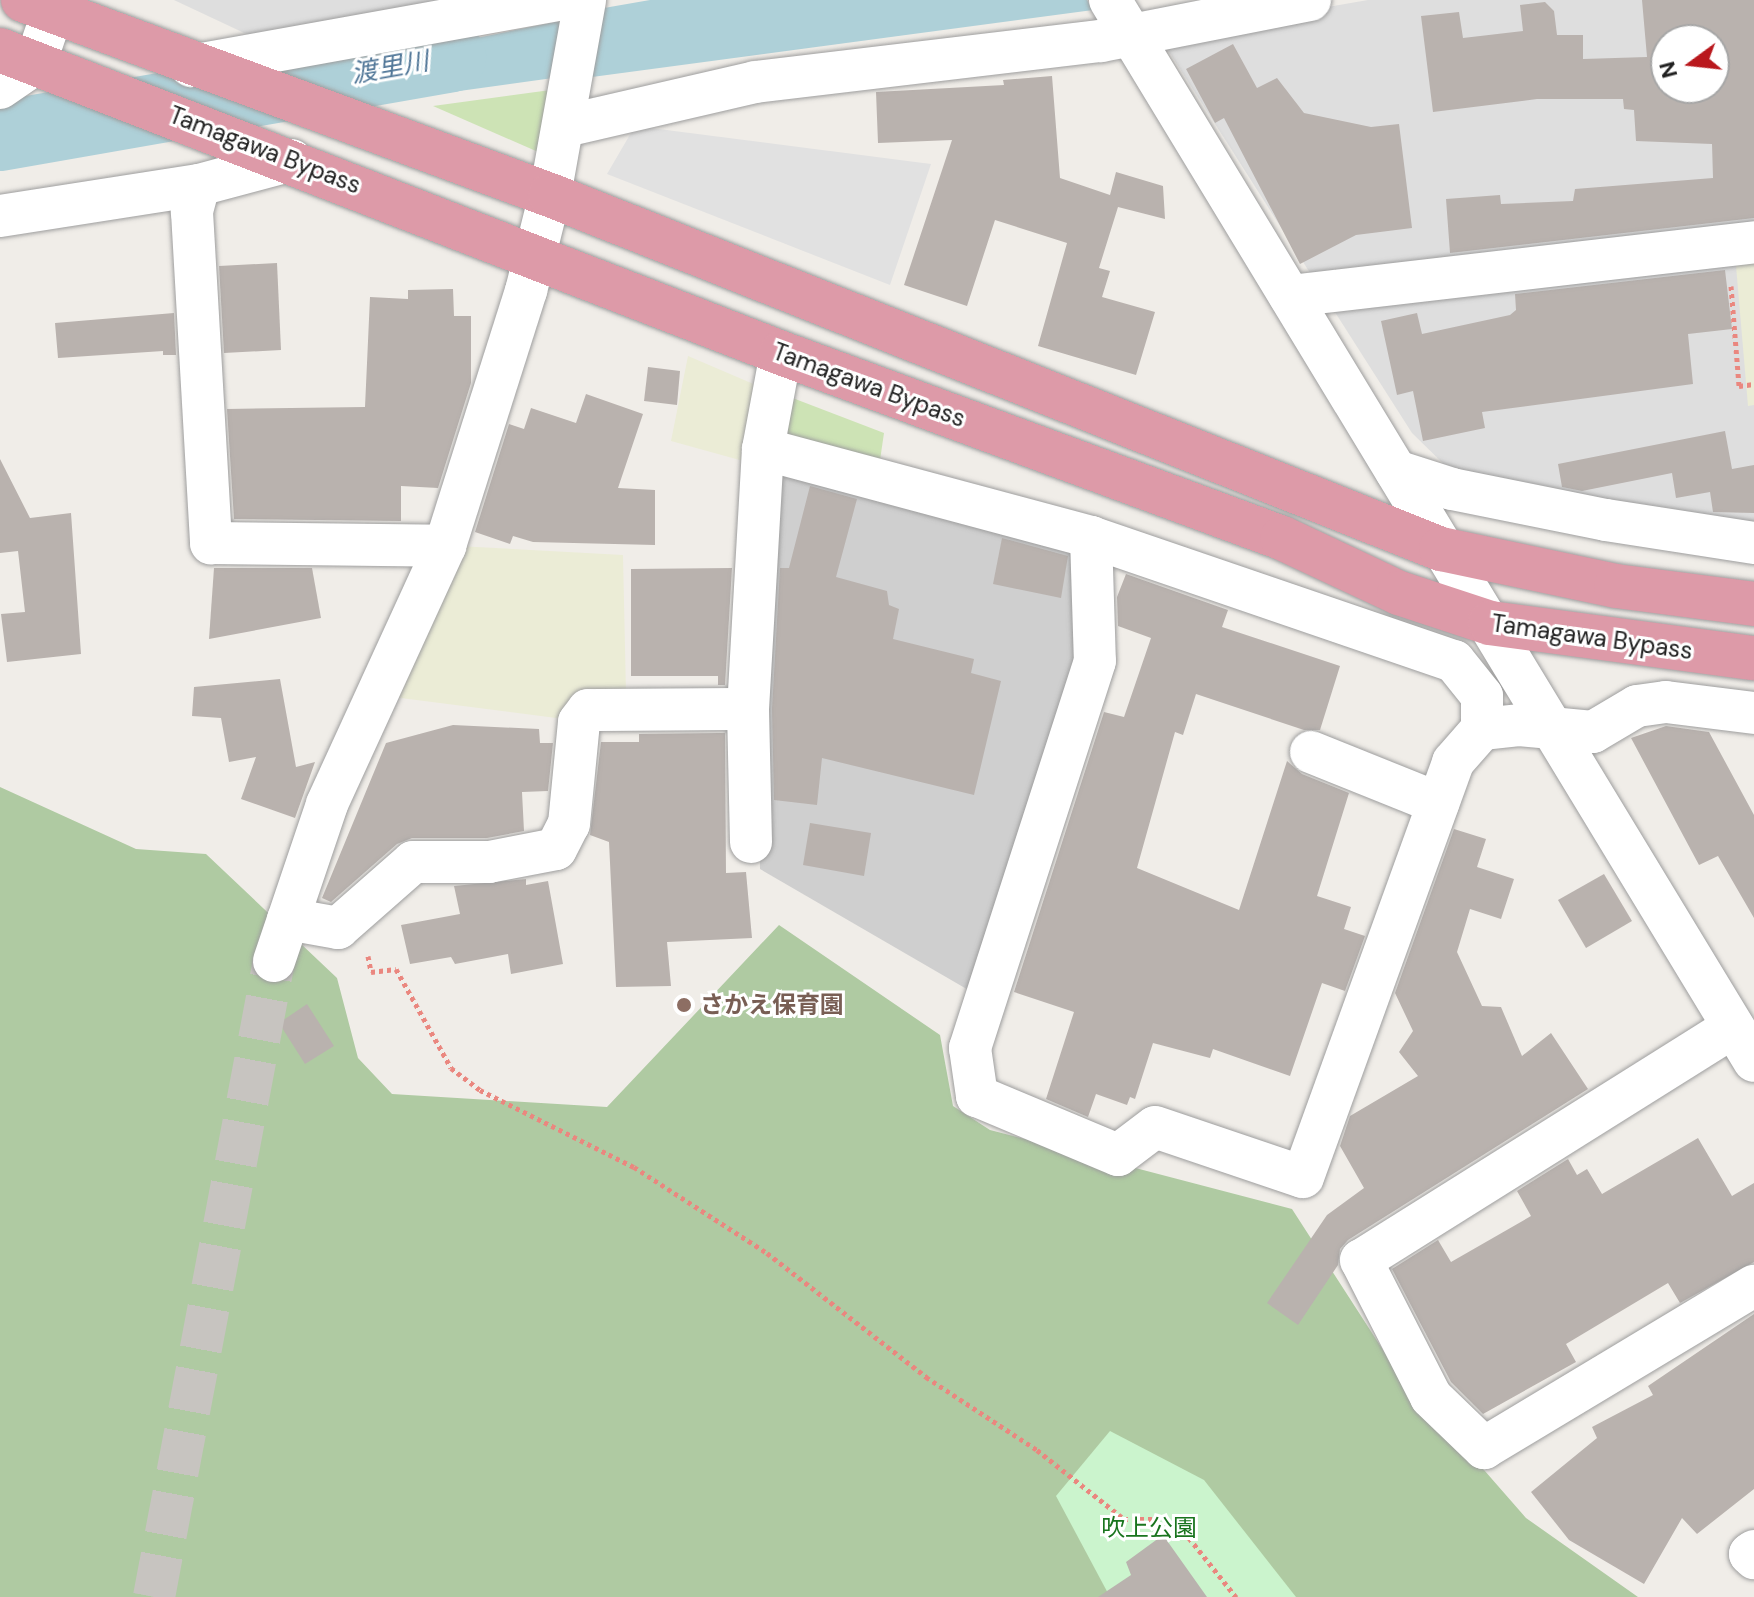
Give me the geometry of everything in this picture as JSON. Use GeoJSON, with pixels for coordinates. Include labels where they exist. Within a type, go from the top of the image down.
{"type":"FeatureCollection","features":[{"type":"Feature","properties":{"kind":"highway"},"geometry":{"type":"LineString","coordinates":[[38,6],[191,66],[550,195],[1441,549],[1616,586],[1754,604]]}},
{"type":"Feature","properties":{"kind":"highway","name":"Tamagawa Bypass"},"geometry":{"type":"LineString","coordinates":[[18,57],[292,160],[781,353],[1282,538],[1399,593],[1490,623],[1754,658]]}},
{"type":"Feature","properties":{"kind":"street"},"geometry":{"type":"LineString","coordinates":[[191,66],[393,14],[556,0]]}},
{"type":"Feature","properties":{"kind":"street"},"geometry":{"type":"LineString","coordinates":[[274,961],[327,804],[445,546],[535,255],[565,126],[585,0]]}},
{"type":"Feature","properties":{"kind":"street"},"geometry":{"type":"LineString","coordinates":[[565,126],[755,82],[1117,14],[1310,0]]}},
{"type":"Feature","properties":{"kind":"street"},"geometry":{"type":"LineString","coordinates":[[0,88],[18,57],[38,6]]}},
{"type":"Feature","properties":{"kind":"street"},"geometry":{"type":"LineString","coordinates":[[1117,14],[1441,549],[1557,732],[1743,1044],[1361,1260],[1431,1397],[1484,1448],[1754,1286]]}},
{"type":"Feature","properties":{"kind":"street"},"geometry":{"type":"LineString","coordinates":[[0,216],[199,185],[292,160]]}},
{"type":"Feature","properties":{"kind":"street"},"geometry":{"type":"LineString","coordinates":[[199,185],[192,212],[211,543],[445,546]]}},
{"type":"Feature","properties":{"kind":"street"},"geometry":{"type":"LineString","coordinates":[[1290,296],[1741,243]]}},
{"type":"Feature","properties":{"kind":"street"},"geometry":{"type":"LineString","coordinates":[[751,842],[748,709],[763,449],[781,353]]}},
{"type":"Feature","properties":{"kind":"street"},"geometry":{"type":"LineString","coordinates":[[763,449],[1091,537],[1454,661],[1482,696],[1482,729],[1453,762],[1303,1177],[1155,1127],[1118,1155],[977,1096],[970,1048],[1095,661],[1091,537]]}},
{"type":"Feature","properties":{"kind":"street"},"geometry":{"type":"LineString","coordinates":[[1396,471],[1452,489],[1606,520],[1754,543]]}},
{"type":"Feature","properties":{"kind":"street"},"geometry":{"type":"LineString","coordinates":[[1482,729],[1519,725],[1557,732],[1593,732],[1637,706],[1666,702],[1754,713]]}},
{"type":"Feature","properties":{"kind":"street"},"geometry":{"type":"LineString","coordinates":[[288,919],[338,928],[413,862],[489,862],[556,849],[569,824],[579,722],[588,710],[748,709]]}},
{"type":"Feature","properties":{"kind":"street"},"geometry":{"type":"LineString","coordinates":[[1311,752],[1438,803]]}},
{"type":"Feature","properties":{"kind":"street"},"geometry":{"type":"LineString","coordinates":[[1754,1551],[1750,1554],[1754,1558]]}},
{"type":"Feature","properties":{"kind":"path"},"geometry":{"type":"LineString","coordinates":[[1741,243],[1739,386],[1754,384]]}},
{"type":"Feature","properties":{"kind":"path"},"geometry":{"type":"LineString","coordinates":[[338,928],[366,943],[371,972],[396,969],[451,1068],[480,1090],[634,1167],[767,1253],[926,1377],[1037,1450],[1124,1519],[1174,1519],[1236,1597]]}},
{"type":"Feature","properties":{"kind":"shaded area"},"geometry":{"type":"Polygon","coordinates":[[[174,0],[478,0],[259,40],[174,0]]]}},
{"type":"Feature","properties":{"kind":"shaded area"},"geometry":{"type":"Polygon","coordinates":[[[1368,0],[1754,0],[1754,528],[1460,480],[1412,433],[1159,36],[1368,0]]]}},
{"type":"Feature","properties":{"kind":"shaded area"},"geometry":{"type":"Polygon","coordinates":[[[635,126],[931,164],[890,285],[607,174],[635,126]]]}},
{"type":"Feature","properties":{"kind":"shaded area"},"geometry":{"type":"Polygon","coordinates":[[[770,460],[1082,542],[1087,661],[977,995],[760,869],[758,709],[770,460]]]}},
{"type":"Feature","properties":{"kind":"green space"},"geometry":{"type":"Polygon","coordinates":[[[558,89],[545,155],[433,106],[558,89]]]}},
{"type":"Feature","properties":{"kind":"green space"},"geometry":{"type":"Polygon","coordinates":[[[1754,251],[1754,405],[1748,406],[1735,254],[1754,251]]]}},
{"type":"Feature","properties":{"kind":"green space"},"geometry":{"type":"Polygon","coordinates":[[[688,356],[765,389],[754,464],[671,441],[688,356]]]}},
{"type":"Feature","properties":{"kind":"green space"},"geometry":{"type":"Polygon","coordinates":[[[790,397],[884,433],[879,467],[778,440],[790,397]]]}},
{"type":"Feature","properties":{"kind":"green space"},"geometry":{"type":"Polygon","coordinates":[[[457,546],[623,555],[626,693],[564,719],[393,697],[457,546]]]}},
{"type":"Feature","properties":{"kind":"green space"},"geometry":{"type":"Polygon","coordinates":[[[0,787],[136,849],[206,854],[337,978],[358,1058],[392,1094],[607,1107],[779,925],[940,1035],[953,1106],[990,1130],[1292,1209],[1394,1367],[1526,1518],[1638,1597],[0,1597],[0,787]]]}},
{"type":"Feature","properties":{"kind":"green space","name":"吹上公園"},"geometry":{"type":"Polygon","coordinates":[[[1110,1431],[1204,1480],[1296,1597],[1110,1597],[1056,1496],[1110,1431]]]}},
{"type":"Feature","properties":{"kind":"water"},"geometry":{"type":"Polygon","coordinates":[[[650,0],[1087,0],[1093,10],[592,77],[604,8],[650,0]]]}},
{"type":"Feature","properties":{"kind":"water"},"geometry":{"type":"Polygon","coordinates":[[[565,20],[553,78],[416,97],[338,66],[565,20]]]}},
{"type":"Feature","properties":{"kind":"building"},"geometry":{"type":"Polygon","coordinates":[[[1642,0],[1754,0],[1754,218],[1450,253],[1446,199],[1500,195],[1501,204],[1573,201],[1575,189],[1713,178],[1712,144],[1636,141],[1634,110],[1624,109],[1623,99],[1537,99],[1433,112],[1421,16],[1459,12],[1463,38],[1523,31],[1520,5],[1545,2],[1554,11],[1557,35],[1583,35],[1583,59],[1647,57],[1642,0]]]}},
{"type":"Feature","properties":{"kind":"building"},"geometry":{"type":"Polygon","coordinates":[[[1233,44],[1257,88],[1277,78],[1304,113],[1371,127],[1399,124],[1412,228],[1356,235],[1300,264],[1224,118],[1215,123],[1186,69],[1233,44]]]}},
{"type":"Feature","properties":{"kind":"building"},"geometry":{"type":"Polygon","coordinates":[[[1052,76],[1060,178],[1110,195],[1116,172],[1163,186],[1165,219],[1118,207],[1099,268],[1110,271],[1102,297],[1155,312],[1136,375],[1038,346],[1067,243],[995,220],[967,306],[904,285],[952,140],[878,143],[876,92],[1004,85],[1003,80],[1052,76]]]}},
{"type":"Feature","properties":{"kind":"building"},"geometry":{"type":"Polygon","coordinates":[[[277,263],[281,350],[224,353],[219,266],[277,263]]]}},
{"type":"Feature","properties":{"kind":"building"},"geometry":{"type":"Polygon","coordinates":[[[1725,270],[1732,329],[1688,334],[1693,384],[1482,412],[1485,428],[1423,441],[1413,391],[1397,395],[1381,321],[1417,313],[1422,334],[1510,315],[1516,310],[1515,294],[1725,270]]]}},
{"type":"Feature","properties":{"kind":"building"},"geometry":{"type":"Polygon","coordinates":[[[453,289],[454,316],[471,316],[471,383],[438,488],[401,486],[401,521],[234,519],[227,409],[365,407],[370,297],[408,299],[408,290],[453,289]]]}},
{"type":"Feature","properties":{"kind":"building"},"geometry":{"type":"Polygon","coordinates":[[[174,313],[176,355],[163,355],[163,351],[58,358],[55,323],[174,313]]]}},
{"type":"Feature","properties":{"kind":"building"},"geometry":{"type":"Polygon","coordinates":[[[648,367],[680,371],[677,405],[644,401],[648,367]]]}},
{"type":"Feature","properties":{"kind":"building"},"geometry":{"type":"Polygon","coordinates":[[[586,394],[643,414],[618,488],[655,490],[655,545],[533,542],[513,536],[510,544],[475,532],[509,424],[524,429],[531,408],[576,423],[586,394]]]}},
{"type":"Feature","properties":{"kind":"building"},"geometry":{"type":"Polygon","coordinates":[[[1725,431],[1732,469],[1754,465],[1754,513],[1713,512],[1710,492],[1676,498],[1672,473],[1582,491],[1562,487],[1558,464],[1725,431]]]}},
{"type":"Feature","properties":{"kind":"building"},"geometry":{"type":"Polygon","coordinates":[[[0,459],[30,518],[71,513],[81,654],[7,662],[1,614],[25,612],[18,551],[0,553],[0,459]]]}},
{"type":"Feature","properties":{"kind":"building"},"geometry":{"type":"Polygon","coordinates":[[[810,486],[857,499],[836,577],[887,591],[889,605],[899,609],[893,639],[974,659],[971,673],[1001,681],[974,795],[822,758],[817,805],[774,800],[772,709],[780,568],[789,568],[810,486]]]}},
{"type":"Feature","properties":{"kind":"building"},"geometry":{"type":"Polygon","coordinates":[[[1002,538],[1068,556],[1061,598],[993,584],[1002,538]]]}},
{"type":"Feature","properties":{"kind":"building"},"geometry":{"type":"Polygon","coordinates":[[[214,568],[312,568],[321,618],[209,639],[214,568]]]}},
{"type":"Feature","properties":{"kind":"building"},"geometry":{"type":"Polygon","coordinates":[[[732,568],[725,685],[718,685],[718,676],[631,676],[631,569],[732,568]]]}},
{"type":"Feature","properties":{"kind":"building"},"geometry":{"type":"Polygon","coordinates":[[[1126,574],[1228,610],[1222,627],[1340,666],[1320,730],[1304,730],[1196,694],[1183,735],[1175,732],[1137,868],[1239,910],[1287,761],[1302,774],[1349,793],[1317,896],[1351,907],[1344,929],[1365,936],[1345,991],[1322,983],[1290,1076],[1213,1049],[1210,1058],[1153,1043],[1135,1099],[1130,1097],[1127,1105],[1096,1094],[1088,1117],[1046,1099],[1074,1012],[1014,992],[1104,712],[1124,717],[1151,638],[1118,626],[1117,597],[1126,574]]]}},
{"type":"Feature","properties":{"kind":"building"},"geometry":{"type":"Polygon","coordinates":[[[280,679],[296,767],[315,762],[295,818],[241,799],[256,757],[229,762],[221,718],[192,716],[194,687],[280,679]]]}},
{"type":"Feature","properties":{"kind":"building"},"geometry":{"type":"Polygon","coordinates":[[[453,725],[539,729],[540,743],[553,743],[548,791],[522,792],[524,831],[487,838],[412,838],[397,844],[331,902],[322,898],[386,743],[453,725]]]}},
{"type":"Feature","properties":{"kind":"building"},"geometry":{"type":"Polygon","coordinates":[[[1666,726],[1709,732],[1754,815],[1754,918],[1718,856],[1699,865],[1631,738],[1666,726]]]}},
{"type":"Feature","properties":{"kind":"building"},"geometry":{"type":"Polygon","coordinates":[[[725,733],[726,873],[746,872],[752,938],[667,942],[671,986],[616,987],[609,842],[590,835],[601,742],[639,742],[639,734],[725,733]]]}},
{"type":"Feature","properties":{"kind":"building"},"geometry":{"type":"Polygon","coordinates":[[[810,823],[871,833],[864,876],[803,865],[810,823]]]}},
{"type":"Feature","properties":{"kind":"building"},"geometry":{"type":"Polygon","coordinates":[[[1454,829],[1486,839],[1477,867],[1514,879],[1501,919],[1470,909],[1457,952],[1482,1006],[1501,1007],[1522,1056],[1551,1033],[1588,1089],[1348,1240],[1340,1249],[1338,1265],[1298,1325],[1267,1303],[1327,1215],[1364,1188],[1340,1146],[1350,1116],[1418,1076],[1399,1052],[1413,1031],[1395,993],[1454,829]]]}},
{"type":"Feature","properties":{"kind":"building"},"geometry":{"type":"Polygon","coordinates":[[[1604,874],[1632,921],[1586,948],[1558,900],[1604,874]]]}},
{"type":"Feature","properties":{"kind":"building"},"geometry":{"type":"Polygon","coordinates":[[[526,879],[526,885],[548,881],[563,964],[511,974],[508,954],[455,964],[451,957],[410,964],[401,925],[460,914],[454,886],[526,879]]]}},
{"type":"Feature","properties":{"kind":"building"},"geometry":{"type":"Polygon","coordinates":[[[307,1004],[334,1046],[305,1064],[279,1023],[307,1004]]]}},
{"type":"Feature","properties":{"kind":"building"},"geometry":{"type":"Polygon","coordinates":[[[1698,1138],[1732,1196],[1754,1183],[1754,1262],[1680,1303],[1668,1283],[1566,1344],[1576,1362],[1483,1414],[1451,1382],[1392,1269],[1438,1240],[1451,1262],[1531,1216],[1517,1191],[1568,1159],[1577,1175],[1587,1169],[1602,1194],[1698,1138]]]}},
{"type":"Feature","properties":{"kind":"building"},"geometry":{"type":"Polygon","coordinates":[[[1754,1314],[1754,1489],[1697,1534],[1682,1518],[1644,1584],[1569,1540],[1531,1492],[1597,1438],[1592,1427],[1653,1395],[1648,1386],[1754,1314]]]}},
{"type":"Feature","properties":{"kind":"building"},"geometry":{"type":"Polygon","coordinates":[[[1163,1535],[1207,1597],[1098,1597],[1131,1575],[1126,1562],[1163,1535]]]}},
{"type":"Feature","properties":{"kind":"waterway","name":"渡里川"},"geometry":{"type":"LineString","coordinates":[[0,136],[451,57]]}},
{"type":"Feature","properties":{"kind":"tunnel"},"geometry":{"type":"LineString","coordinates":[[154,1597],[274,961]]}},
{"type":"Feature","properties":{"kind":"place","name":"さかえ保育園"},"geometry":{"type":"Point","coordinates":[684,1005]}}]}
